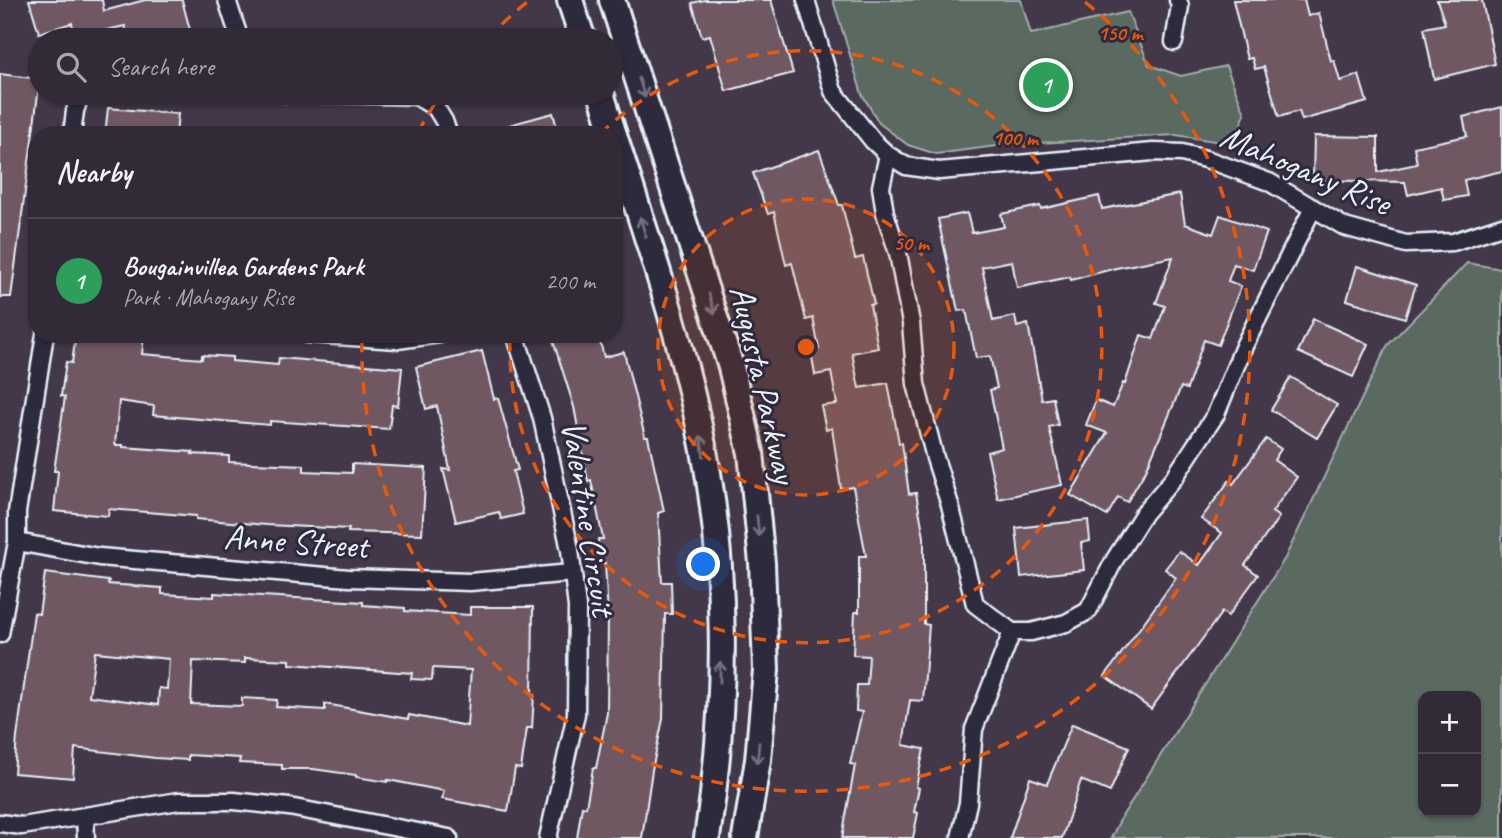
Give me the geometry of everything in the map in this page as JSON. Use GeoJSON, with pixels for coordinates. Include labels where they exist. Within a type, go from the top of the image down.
{"type":"FeatureCollection","features":[{"type":"Feature","properties":{"kind":"main road"},"geometry":{"type":"LineString","coordinates":[[570,0],[579,28]]}},
{"type":"Feature","properties":{"kind":"main road","name":"Augusta Parkway"},"geometry":{"type":"LineString","coordinates":[[612,0],[621,28]]}},
{"type":"Feature","properties":{"kind":"main road","name":"Augusta Parkway"},"geometry":{"type":"LineString","coordinates":[[623,34],[731,367],[751,453],[762,563],[766,670],[758,760],[745,838]]}},
{"type":"Feature","properties":{"kind":"main road","name":"Augusta Parkway"},"geometry":{"type":"LineString","coordinates":[[605,105],[611,126]]}},
{"type":"Feature","properties":{"kind":"main road","name":"Augusta Parkway"},"geometry":{"type":"LineString","coordinates":[[623,164],[676,332],[699,428],[714,527],[721,606],[720,689],[716,777],[708,838]]}},
{"type":"Feature","properties":{"kind":"street"},"geometry":{"type":"LineString","coordinates":[[227,0],[236,28]]}},
{"type":"Feature","properties":{"kind":"street","name":"Mahogany Rise"},"geometry":{"type":"LineString","coordinates":[[806,0],[833,91],[873,141],[887,155],[906,166],[939,171],[1153,152],[1182,153],[1269,182],[1345,227],[1406,244],[1453,242],[1502,226]]}},
{"type":"Feature","properties":{"kind":"street"},"geometry":{"type":"LineString","coordinates":[[1174,42],[1180,6],[1178,0]]}},
{"type":"Feature","properties":{"kind":"street"},"geometry":{"type":"LineString","coordinates":[[73,126],[77,105]]}},
{"type":"Feature","properties":{"kind":"street"},"geometry":{"type":"LineString","coordinates":[[431,105],[436,108],[446,126]]}},
{"type":"Feature","properties":{"kind":"street"},"geometry":{"type":"LineString","coordinates":[[887,155],[881,187],[911,323],[916,384],[925,421],[975,604],[1012,632],[1031,632],[1066,623],[1088,611],[1110,567],[1144,513],[1174,478],[1216,414],[1244,346],[1313,208]]}},
{"type":"Feature","properties":{"kind":"street"},"geometry":{"type":"LineString","coordinates":[[0,634],[17,542],[17,512],[45,343]]}},
{"type":"Feature","properties":{"kind":"street","name":"Valentine Circuit"},"geometry":{"type":"LineString","coordinates":[[518,343],[542,418],[570,550],[577,607],[576,714],[548,838]]}},
{"type":"Feature","properties":{"kind":"street","name":"Anne Street"},"geometry":{"type":"LineString","coordinates":[[17,542],[99,556],[349,578],[470,582],[572,573]]}},
{"type":"Feature","properties":{"kind":"street"},"geometry":{"type":"LineString","coordinates":[[960,838],[968,803],[974,729],[1012,632]]}},
{"type":"Feature","properties":{"kind":"street"},"geometry":{"type":"LineString","coordinates":[[0,823],[22,826],[179,801],[234,801],[289,807],[449,838]]}},
{"type":"Feature","properties":{"kind":"street"},"geometry":{"type":"LineString","coordinates":[[85,816],[86,838]]}},
{"type":"Feature","properties":{"kind":"green space"},"geometry":{"type":"Polygon","coordinates":[[[833,0],[1021,0],[1031,34],[1128,12],[1149,65],[1181,76],[1226,66],[1245,114],[1233,144],[1176,135],[1004,145],[936,154],[908,145],[879,123],[862,94],[833,0]]]}},
{"type":"Feature","properties":{"kind":"green space"},"geometry":{"type":"Polygon","coordinates":[[[1467,263],[1502,269],[1502,838],[1111,838],[1285,558],[1387,346],[1467,263]]]}},
{"type":"Feature","properties":{"kind":"building"},"geometry":{"type":"Polygon","coordinates":[[[29,0],[102,0],[104,11],[145,0],[182,0],[189,28],[73,28],[72,23],[56,28],[37,28],[29,0]]]}},
{"type":"Feature","properties":{"kind":"building"},"geometry":{"type":"Polygon","coordinates":[[[704,0],[771,0],[793,73],[726,91],[710,35],[702,37],[692,3],[704,0]]]}},
{"type":"Feature","properties":{"kind":"building"},"geometry":{"type":"Polygon","coordinates":[[[1233,0],[1304,0],[1308,16],[1319,13],[1331,61],[1334,60],[1340,81],[1359,75],[1367,102],[1302,120],[1299,111],[1279,117],[1264,67],[1255,69],[1252,58],[1247,59],[1233,0]]]}},
{"type":"Feature","properties":{"kind":"building"},"geometry":{"type":"Polygon","coordinates":[[[1437,0],[1482,0],[1495,64],[1434,79],[1424,28],[1445,24],[1437,0]]]}},
{"type":"Feature","properties":{"kind":"building"},"geometry":{"type":"Polygon","coordinates":[[[0,74],[28,78],[28,105],[37,105],[34,126],[28,126],[28,169],[11,297],[0,297],[0,74]]]}},
{"type":"Feature","properties":{"kind":"building"},"geometry":{"type":"Polygon","coordinates":[[[1502,107],[1502,171],[1464,180],[1467,196],[1444,200],[1441,187],[1408,195],[1405,182],[1313,180],[1314,136],[1378,137],[1378,172],[1417,164],[1414,147],[1467,136],[1463,117],[1502,107]]]}},
{"type":"Feature","properties":{"kind":"building"},"geometry":{"type":"Polygon","coordinates":[[[108,108],[178,114],[177,126],[106,126],[108,108]]]}},
{"type":"Feature","properties":{"kind":"building"},"geometry":{"type":"Polygon","coordinates":[[[553,113],[557,126],[506,126],[553,113]]]}},
{"type":"Feature","properties":{"kind":"building"},"geometry":{"type":"Polygon","coordinates":[[[819,150],[839,205],[842,205],[855,259],[863,257],[874,304],[870,305],[878,348],[852,353],[859,388],[888,383],[899,443],[902,443],[909,494],[916,493],[924,537],[924,624],[929,625],[923,701],[910,700],[903,745],[924,749],[916,787],[919,788],[914,812],[918,813],[913,838],[842,838],[855,765],[850,764],[862,712],[856,711],[857,685],[867,685],[869,656],[853,655],[855,612],[859,612],[859,556],[866,556],[853,487],[841,489],[832,428],[826,430],[821,406],[837,404],[831,372],[815,375],[811,351],[819,349],[813,318],[806,320],[792,263],[786,265],[774,212],[768,214],[753,173],[819,150]]]}},
{"type":"Feature","properties":{"kind":"building"},"geometry":{"type":"Polygon","coordinates":[[[1180,194],[1185,224],[1213,234],[1220,215],[1267,232],[1253,270],[1234,264],[1228,281],[1241,286],[1218,345],[1204,340],[1187,389],[1181,387],[1146,470],[1127,502],[1118,497],[1107,516],[1070,495],[1107,433],[1086,425],[1096,400],[1113,407],[1123,383],[1125,384],[1141,335],[1153,339],[1165,306],[1156,303],[1173,257],[1071,280],[1070,277],[1017,288],[1012,261],[982,267],[993,321],[1015,316],[1017,327],[1028,324],[1042,400],[1053,398],[1058,425],[1049,427],[1062,485],[998,499],[987,452],[1002,448],[990,390],[997,388],[990,356],[976,358],[966,310],[958,311],[938,219],[967,213],[972,233],[1004,227],[1001,214],[1040,206],[1041,209],[1099,196],[1102,209],[1180,194]]]}},
{"type":"Feature","properties":{"kind":"building"},"geometry":{"type":"Polygon","coordinates":[[[1357,266],[1416,285],[1405,318],[1347,300],[1357,266]]]}},
{"type":"Feature","properties":{"kind":"building"},"geometry":{"type":"Polygon","coordinates":[[[1313,319],[1368,344],[1353,377],[1298,352],[1313,319]]]}},
{"type":"Feature","properties":{"kind":"building"},"geometry":{"type":"Polygon","coordinates":[[[75,343],[143,343],[142,354],[202,359],[202,355],[232,357],[232,361],[278,365],[279,358],[402,368],[398,406],[392,405],[389,429],[270,421],[270,425],[153,415],[154,406],[119,401],[115,445],[229,456],[229,462],[304,465],[304,471],[352,473],[352,464],[426,468],[422,534],[348,532],[349,529],[267,525],[109,509],[108,516],[54,511],[58,471],[54,471],[65,397],[61,396],[66,362],[72,363],[75,343]]]}},
{"type":"Feature","properties":{"kind":"building"},"geometry":{"type":"Polygon","coordinates":[[[554,343],[600,343],[604,357],[624,352],[645,437],[648,437],[664,511],[658,513],[662,582],[671,582],[672,614],[665,614],[663,719],[642,838],[577,838],[582,806],[586,807],[607,713],[608,616],[605,563],[600,564],[598,539],[603,539],[591,480],[588,481],[574,407],[554,343]]]}},
{"type":"Feature","properties":{"kind":"building"},"geometry":{"type":"Polygon","coordinates":[[[482,351],[494,399],[498,398],[518,470],[513,471],[523,514],[501,519],[499,512],[456,522],[443,469],[450,470],[437,406],[426,409],[416,367],[482,351]]]}},
{"type":"Feature","properties":{"kind":"building"},"geometry":{"type":"Polygon","coordinates":[[[1291,377],[1337,405],[1317,438],[1271,410],[1291,377]]]}},
{"type":"Feature","properties":{"kind":"building"},"geometry":{"type":"Polygon","coordinates":[[[1266,439],[1281,449],[1274,460],[1297,477],[1272,512],[1279,517],[1245,565],[1258,575],[1228,616],[1222,612],[1151,709],[1105,676],[1176,578],[1165,569],[1179,551],[1199,565],[1222,533],[1201,519],[1229,481],[1233,484],[1266,439]]]}},
{"type":"Feature","properties":{"kind":"building"},"geometry":{"type":"Polygon","coordinates":[[[1088,520],[1090,541],[1081,543],[1084,570],[1021,577],[1016,528],[1088,520]]]}},
{"type":"Feature","properties":{"kind":"building"},"geometry":{"type":"Polygon","coordinates":[[[45,573],[109,581],[108,584],[162,588],[162,594],[214,597],[214,593],[363,602],[363,605],[405,608],[405,611],[470,615],[470,607],[533,607],[532,728],[527,728],[521,769],[515,768],[508,811],[442,799],[444,791],[313,769],[282,769],[282,765],[239,763],[240,758],[188,755],[188,760],[155,758],[75,748],[73,778],[14,773],[34,613],[39,614],[45,573]],[[95,652],[89,696],[158,705],[159,688],[167,689],[169,659],[95,652]],[[245,658],[245,663],[193,661],[191,704],[242,706],[242,698],[277,700],[276,707],[325,710],[325,704],[408,719],[409,715],[467,726],[471,670],[433,668],[432,680],[411,679],[412,673],[245,658]]]}},
{"type":"Feature","properties":{"kind":"building"},"geometry":{"type":"Polygon","coordinates":[[[1072,724],[1129,747],[1110,792],[1081,780],[1062,838],[1010,838],[1030,778],[1047,784],[1072,724]]]}},
{"type":"Feature","properties":{"kind":"place","name":"Bougainvillea Gardens Park"},"geometry":{"type":"Point","coordinates":[1046,85]}}]}
